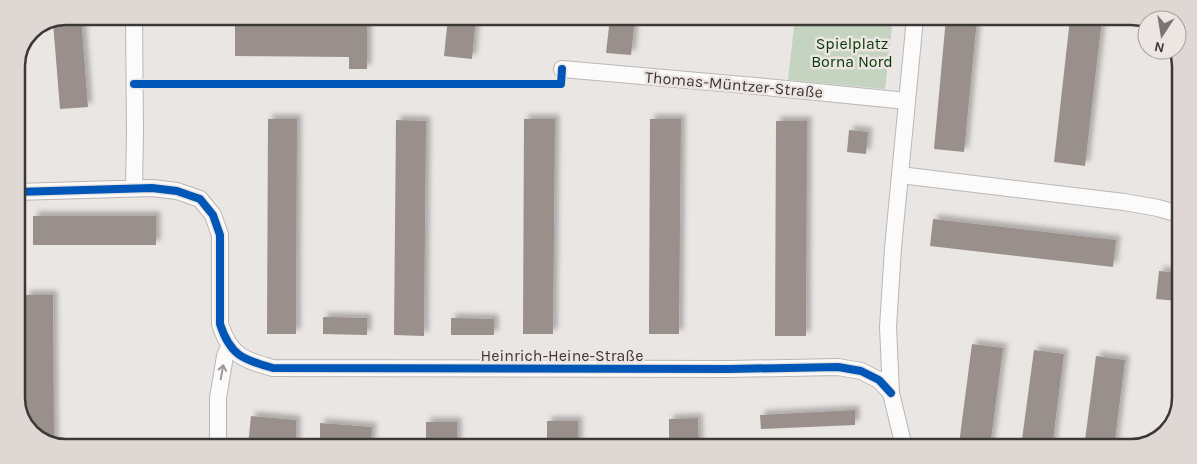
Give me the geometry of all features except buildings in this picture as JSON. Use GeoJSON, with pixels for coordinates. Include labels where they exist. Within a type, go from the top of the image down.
{"type":"FeatureCollection","features":[{"type":"Feature","properties":{"kind":"street"},"geometry":{"type":"LineString","coordinates":[[134,25],[134,188]]}},
{"type":"Feature","properties":{"kind":"street"},"geometry":{"type":"LineString","coordinates":[[902,439],[891,393],[888,326],[893,248],[914,25]]}},
{"type":"Feature","properties":{"kind":"street","name":"Thomas-Müntzer-Straße"},"geometry":{"type":"LineString","coordinates":[[562,68],[907,101]]}},
{"type":"Feature","properties":{"kind":"street"},"geometry":{"type":"LineString","coordinates":[[900,176],[1124,202],[1172,212]]}},
{"type":"Feature","properties":{"kind":"street"},"geometry":{"type":"LineString","coordinates":[[25,192],[134,188],[177,191],[200,200],[213,215],[220,235],[220,324],[231,348],[225,356],[218,398],[218,439]]}},
{"type":"Feature","properties":{"kind":"street","name":"Heinrich-Heine-Straße"},"geometry":{"type":"LineString","coordinates":[[231,348],[243,358],[256,364],[273,368],[728,369],[838,367],[861,371],[879,380],[891,393]]}},
{"type":"Feature","properties":{"kind":"green space","name":"Spielplatz Borna Nord"},"geometry":{"type":"Polygon","coordinates":[[[794,25],[892,25],[885,89],[788,80],[794,25]]]}},
{"type":"Feature","properties":{"kind":"cycle path"},"geometry":{"type":"LineString","coordinates":[[134,84],[561,84],[562,69]]}},
{"type":"Feature","properties":{"kind":"cycle path"},"geometry":{"type":"LineString","coordinates":[[25,192],[152,188],[177,191],[200,199],[213,215],[220,235],[220,324],[224,334],[228,343],[239,355],[253,362],[273,368],[729,369],[838,367],[861,371],[879,380],[891,393]]}}]}
